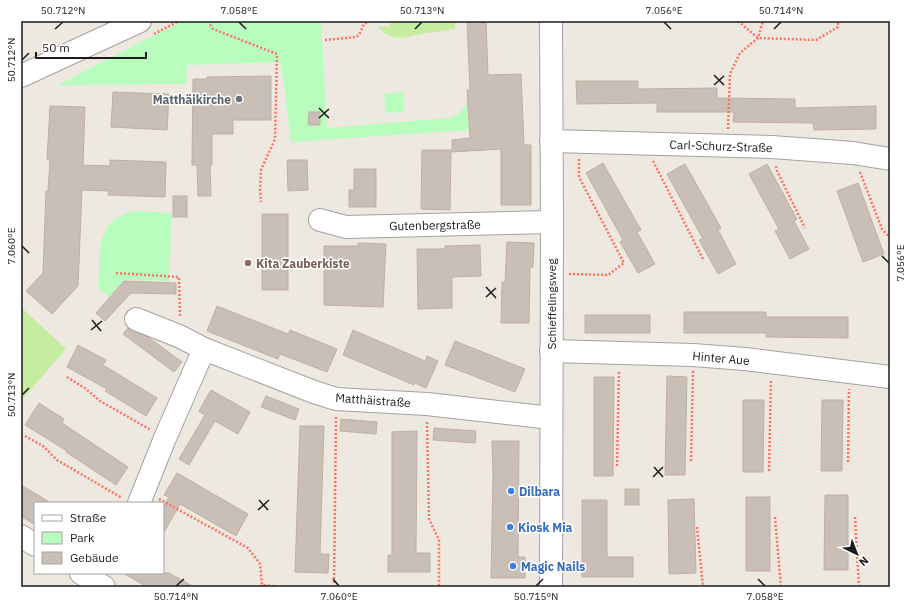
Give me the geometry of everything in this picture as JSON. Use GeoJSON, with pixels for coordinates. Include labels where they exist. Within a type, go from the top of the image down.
{"type":"FeatureCollection","features":[{"type":"Feature","properties":{"kind":"street"},"geometry":{"type":"LineString","coordinates":[[21,76],[140,21]]}},
{"type":"Feature","properties":{"kind":"street","name":"Schieffelingsweg"},"geometry":{"type":"LineString","coordinates":[[551,21],[551,587]]}},
{"type":"Feature","properties":{"kind":"street","name":"Carl-Schurz-Straße"},"geometry":{"type":"LineString","coordinates":[[552,141],[772,147],[853,153],[890,160]]}},
{"type":"Feature","properties":{"kind":"street","name":"Gutenbergstraße"},"geometry":{"type":"LineString","coordinates":[[320,220],[346,227],[552,222]]}},
{"type":"Feature","properties":{"kind":"street","name":"Matthäistraße"},"geometry":{"type":"LineString","coordinates":[[136,319],[181,337],[204,349],[314,392],[336,399],[427,404],[551,418]]}},
{"type":"Feature","properties":{"kind":"street"},"geometry":{"type":"LineString","coordinates":[[136,498],[165,438],[204,349]]}},
{"type":"Feature","properties":{"kind":"street","name":"Hinter Aue"},"geometry":{"type":"LineString","coordinates":[[551,351],[693,355],[745,359],[890,377]]}},
{"type":"Feature","properties":{"kind":"street"},"geometry":{"type":"LineString","coordinates":[[21,536],[34,544]]}},
{"type":"Feature","properties":{"kind":"street"},"geometry":{"type":"LineString","coordinates":[[84,574],[104,582]]}},
{"type":"Feature","properties":{"kind":"path"},"geometry":{"type":"LineString","coordinates":[[208,21],[213,29],[277,54],[275,139],[261,170],[261,202]]}},
{"type":"Feature","properties":{"kind":"path"},"geometry":{"type":"LineString","coordinates":[[738,21],[758,38],[816,40],[838,27],[838,21]]}},
{"type":"Feature","properties":{"kind":"path"},"geometry":{"type":"LineString","coordinates":[[727,146],[730,74],[740,53],[758,38],[763,21]]}},
{"type":"Feature","properties":{"kind":"path"},"geometry":{"type":"LineString","coordinates":[[325,40],[356,37],[359,35],[364,24],[368,22]]}},
{"type":"Feature","properties":{"kind":"path"},"geometry":{"type":"LineString","coordinates":[[551,274],[608,275],[624,263],[579,177],[579,142]]}},
{"type":"Feature","properties":{"kind":"path"},"geometry":{"type":"LineString","coordinates":[[644,143],[704,261]]}},
{"type":"Feature","properties":{"kind":"path"},"geometry":{"type":"LineString","coordinates":[[772,147],[777,171],[805,228]]}},
{"type":"Feature","properties":{"kind":"path"},"geometry":{"type":"LineString","coordinates":[[853,153],[882,229],[890,238]]}},
{"type":"Feature","properties":{"kind":"path"},"geometry":{"type":"LineString","coordinates":[[116,273],[179,277],[181,337]]}},
{"type":"Feature","properties":{"kind":"path"},"geometry":{"type":"LineString","coordinates":[[617,466],[620,354]]}},
{"type":"Feature","properties":{"kind":"path"},"geometry":{"type":"LineString","coordinates":[[691,461],[693,355]]}},
{"type":"Feature","properties":{"kind":"path"},"geometry":{"type":"LineString","coordinates":[[769,471],[771,362]]}},
{"type":"Feature","properties":{"kind":"path"},"geometry":{"type":"LineString","coordinates":[[848,462],[849,372]]}},
{"type":"Feature","properties":{"kind":"path"},"geometry":{"type":"LineString","coordinates":[[67,377],[86,389],[100,401],[165,438]]}},
{"type":"Feature","properties":{"kind":"path"},"geometry":{"type":"LineString","coordinates":[[334,587],[336,399]]}},
{"type":"Feature","properties":{"kind":"path"},"geometry":{"type":"LineString","coordinates":[[427,404],[429,519],[439,540],[439,587]]}},
{"type":"Feature","properties":{"kind":"path"},"geometry":{"type":"LineString","coordinates":[[25,436],[43,446],[57,460],[136,498]]}},
{"type":"Feature","properties":{"kind":"path"},"geometry":{"type":"LineString","coordinates":[[164,510],[248,548],[260,564],[263,586],[281,587]]}},
{"type":"Feature","properties":{"kind":"path"},"geometry":{"type":"LineString","coordinates":[[775,517],[781,587]]}},
{"type":"Feature","properties":{"kind":"path"},"geometry":{"type":"LineString","coordinates":[[856,517],[859,587]]}},
{"type":"Feature","properties":{"kind":"path"},"geometry":{"type":"LineString","coordinates":[[697,528],[703,587]]}},
{"type":"Feature","properties":{"kind":"green space"},"geometry":{"type":"Polygon","coordinates":[[[182,21],[321,21],[327,128],[450,118],[460,113],[468,102],[469,130],[291,142],[281,62],[187,65],[186,84],[58,85],[182,21]]]}},
{"type":"Feature","properties":{"kind":"green space"},"geometry":{"type":"Polygon","coordinates":[[[455,21],[455,29],[398,38],[388,35],[378,27],[390,26],[390,23],[455,21]]]}},
{"type":"Feature","properties":{"kind":"green space"},"geometry":{"type":"Polygon","coordinates":[[[403,92],[404,112],[386,113],[384,94],[403,92]]]}},
{"type":"Feature","properties":{"kind":"green space"},"geometry":{"type":"Polygon","coordinates":[[[135,211],[172,213],[169,281],[124,280],[109,297],[98,287],[100,249],[104,233],[112,222],[125,214],[135,211]]]}},
{"type":"Feature","properties":{"kind":"green space"},"geometry":{"type":"Polygon","coordinates":[[[21,307],[66,349],[21,401],[21,307]]]}},
{"type":"Feature","properties":{"kind":"building"},"geometry":{"type":"Polygon","coordinates":[[[467,21],[486,21],[488,75],[521,74],[524,145],[531,145],[531,205],[501,205],[501,149],[452,152],[452,140],[470,138],[467,90],[470,90],[467,21]]]}},
{"type":"Feature","properties":{"kind":"building","name":"Matthäikirche"},"geometry":{"type":"Polygon","coordinates":[[[271,76],[271,120],[233,120],[233,134],[212,134],[212,165],[210,165],[211,196],[198,196],[197,165],[192,165],[193,79],[207,79],[207,77],[271,76]]]}},
{"type":"Feature","properties":{"kind":"building"},"geometry":{"type":"Polygon","coordinates":[[[576,81],[638,81],[638,89],[717,88],[717,98],[795,99],[795,108],[876,106],[876,129],[814,130],[813,123],[733,122],[734,112],[657,112],[657,103],[577,104],[576,81]]]}},
{"type":"Feature","properties":{"kind":"building"},"geometry":{"type":"Polygon","coordinates":[[[113,92],[169,94],[167,130],[111,127],[113,92]]]}},
{"type":"Feature","properties":{"kind":"building"},"geometry":{"type":"Polygon","coordinates":[[[50,106],[85,107],[83,165],[110,166],[110,160],[166,162],[165,197],[108,195],[109,191],[82,190],[78,286],[52,314],[26,291],[43,273],[46,191],[48,191],[50,160],[47,160],[50,106]]]}},
{"type":"Feature","properties":{"kind":"building"},"geometry":{"type":"Polygon","coordinates":[[[309,112],[320,112],[320,125],[308,125],[309,112]]]}},
{"type":"Feature","properties":{"kind":"building"},"geometry":{"type":"Polygon","coordinates":[[[422,150],[451,150],[450,210],[421,209],[422,150]]]}},
{"type":"Feature","properties":{"kind":"building"},"geometry":{"type":"Polygon","coordinates":[[[287,160],[307,160],[308,190],[288,191],[287,160]]]}},
{"type":"Feature","properties":{"kind":"building"},"geometry":{"type":"Polygon","coordinates":[[[603,163],[641,230],[637,232],[655,264],[638,273],[620,242],[623,240],[586,173],[603,163]]]}},
{"type":"Feature","properties":{"kind":"building"},"geometry":{"type":"Polygon","coordinates":[[[685,164],[721,228],[718,230],[736,264],[718,274],[699,240],[703,239],[667,174],[685,164]]]}},
{"type":"Feature","properties":{"kind":"building"},"geometry":{"type":"Polygon","coordinates":[[[767,164],[797,219],[794,221],[809,249],[790,259],[775,231],[779,229],[749,174],[767,164]]]}},
{"type":"Feature","properties":{"kind":"building"},"geometry":{"type":"Polygon","coordinates":[[[354,169],[376,169],[376,207],[349,207],[349,190],[354,190],[354,169]]]}},
{"type":"Feature","properties":{"kind":"building"},"geometry":{"type":"Polygon","coordinates":[[[858,183],[884,254],[863,262],[837,191],[858,183]]]}},
{"type":"Feature","properties":{"kind":"building"},"geometry":{"type":"Polygon","coordinates":[[[173,196],[187,196],[187,217],[173,217],[173,196]]]}},
{"type":"Feature","properties":{"kind":"building"},"geometry":{"type":"Polygon","coordinates":[[[262,214],[288,214],[288,290],[262,290],[262,214]]]}},
{"type":"Feature","properties":{"kind":"building"},"geometry":{"type":"Polygon","coordinates":[[[507,242],[534,243],[533,267],[530,267],[529,323],[501,323],[502,282],[505,282],[507,242]]]}},
{"type":"Feature","properties":{"kind":"building"},"geometry":{"type":"Polygon","coordinates":[[[358,243],[386,244],[383,307],[324,305],[324,246],[358,246],[358,243]]]}},
{"type":"Feature","properties":{"kind":"building"},"geometry":{"type":"Polygon","coordinates":[[[480,245],[481,276],[452,277],[452,308],[418,309],[417,249],[445,249],[445,246],[480,245]]]}},
{"type":"Feature","properties":{"kind":"building"},"geometry":{"type":"Polygon","coordinates":[[[124,281],[176,283],[176,294],[131,293],[105,321],[96,313],[124,281]]]}},
{"type":"Feature","properties":{"kind":"building"},"geometry":{"type":"Polygon","coordinates":[[[217,306],[288,334],[290,330],[337,349],[327,372],[280,354],[278,359],[207,331],[217,306]]]}},
{"type":"Feature","properties":{"kind":"building"},"geometry":{"type":"Polygon","coordinates":[[[684,312],[766,312],[766,317],[848,317],[848,338],[766,337],[766,333],[684,333],[684,312]]]}},
{"type":"Feature","properties":{"kind":"building"},"geometry":{"type":"Polygon","coordinates":[[[585,315],[650,315],[650,333],[585,333],[585,315]]]}},
{"type":"Feature","properties":{"kind":"building"},"geometry":{"type":"Polygon","coordinates":[[[128,328],[131,331],[148,337],[182,362],[174,372],[123,334],[128,328]]]}},
{"type":"Feature","properties":{"kind":"building"},"geometry":{"type":"Polygon","coordinates":[[[353,330],[425,361],[427,356],[438,361],[426,388],[415,383],[414,385],[343,355],[353,330]]]}},
{"type":"Feature","properties":{"kind":"building"},"geometry":{"type":"Polygon","coordinates":[[[455,341],[525,369],[515,392],[445,365],[455,341]]]}},
{"type":"Feature","properties":{"kind":"building"},"geometry":{"type":"Polygon","coordinates":[[[78,345],[106,360],[103,365],[157,398],[146,416],[105,391],[107,389],[67,367],[78,345]]]}},
{"type":"Feature","properties":{"kind":"building"},"geometry":{"type":"Polygon","coordinates":[[[667,376],[687,377],[685,475],[665,475],[667,376]]]}},
{"type":"Feature","properties":{"kind":"building"},"geometry":{"type":"Polygon","coordinates":[[[594,377],[614,377],[613,476],[594,476],[594,377]]]}},
{"type":"Feature","properties":{"kind":"building"},"geometry":{"type":"Polygon","coordinates":[[[211,390],[250,412],[238,434],[215,421],[189,465],[179,459],[205,415],[199,411],[211,390]]]}},
{"type":"Feature","properties":{"kind":"building"},"geometry":{"type":"Polygon","coordinates":[[[266,396],[299,409],[295,420],[261,407],[266,396]]]}},
{"type":"Feature","properties":{"kind":"building"},"geometry":{"type":"Polygon","coordinates":[[[743,400],[764,400],[763,472],[743,472],[743,400]]]}},
{"type":"Feature","properties":{"kind":"building"},"geometry":{"type":"Polygon","coordinates":[[[822,400],[843,400],[842,471],[821,471],[822,400]]]}},
{"type":"Feature","properties":{"kind":"building"},"geometry":{"type":"Polygon","coordinates":[[[39,403],[64,419],[62,423],[128,467],[116,485],[66,452],[67,451],[25,425],[39,403]]]}},
{"type":"Feature","properties":{"kind":"building"},"geometry":{"type":"Polygon","coordinates":[[[341,419],[377,422],[376,434],[340,431],[341,419]]]}},
{"type":"Feature","properties":{"kind":"building"},"geometry":{"type":"Polygon","coordinates":[[[300,426],[324,426],[320,554],[329,554],[328,573],[295,572],[300,426]]]}},
{"type":"Feature","properties":{"kind":"building"},"geometry":{"type":"Polygon","coordinates":[[[434,428],[476,431],[475,443],[433,440],[434,428]]]}},
{"type":"Feature","properties":{"kind":"building"},"geometry":{"type":"Polygon","coordinates":[[[417,431],[416,553],[430,553],[430,572],[388,572],[388,555],[392,555],[392,432],[417,431]]]}},
{"type":"Feature","properties":{"kind":"building"},"geometry":{"type":"Polygon","coordinates":[[[492,441],[519,441],[518,557],[525,557],[525,578],[491,578],[493,476],[492,441]]]}},
{"type":"Feature","properties":{"kind":"building"},"geometry":{"type":"Polygon","coordinates":[[[177,473],[248,514],[236,536],[180,504],[164,532],[164,506],[169,497],[164,495],[177,473]]]}},
{"type":"Feature","properties":{"kind":"building"},"geometry":{"type":"Polygon","coordinates":[[[21,485],[49,502],[34,502],[34,524],[21,516],[21,485]]]}},
{"type":"Feature","properties":{"kind":"building"},"geometry":{"type":"Polygon","coordinates":[[[625,489],[639,489],[639,505],[625,505],[625,489]]]}},
{"type":"Feature","properties":{"kind":"building"},"geometry":{"type":"Polygon","coordinates":[[[825,495],[848,495],[848,570],[824,570],[825,495]]]}},
{"type":"Feature","properties":{"kind":"building"},"geometry":{"type":"Polygon","coordinates":[[[746,497],[770,497],[770,571],[746,571],[746,497]]]}},
{"type":"Feature","properties":{"kind":"building"},"geometry":{"type":"Polygon","coordinates":[[[694,499],[696,573],[669,574],[668,500],[694,499]]]}},
{"type":"Feature","properties":{"kind":"building"},"geometry":{"type":"Polygon","coordinates":[[[582,500],[607,500],[607,557],[633,557],[633,577],[582,577],[582,500]]]}},
{"type":"Feature","properties":{"kind":"building"},"geometry":{"type":"Polygon","coordinates":[[[169,573],[194,587],[147,587],[125,574],[169,573]]]}},
{"type":"Feature","properties":{"kind":"place","name":"Matthäikirche"},"geometry":{"type":"Point","coordinates":[239,99]}},
{"type":"Feature","properties":{"kind":"place","name":"Kita Zauberkiste"},"geometry":{"type":"Point","coordinates":[248,263]}},
{"type":"Feature","properties":{"kind":"place","name":"Dilbara"},"geometry":{"type":"Point","coordinates":[511,491]}},
{"type":"Feature","properties":{"kind":"place","name":"Kiosk Mia"},"geometry":{"type":"Point","coordinates":[510,527]}},
{"type":"Feature","properties":{"kind":"place","name":"Magic Nails"},"geometry":{"type":"Point","coordinates":[513,566]}}]}
